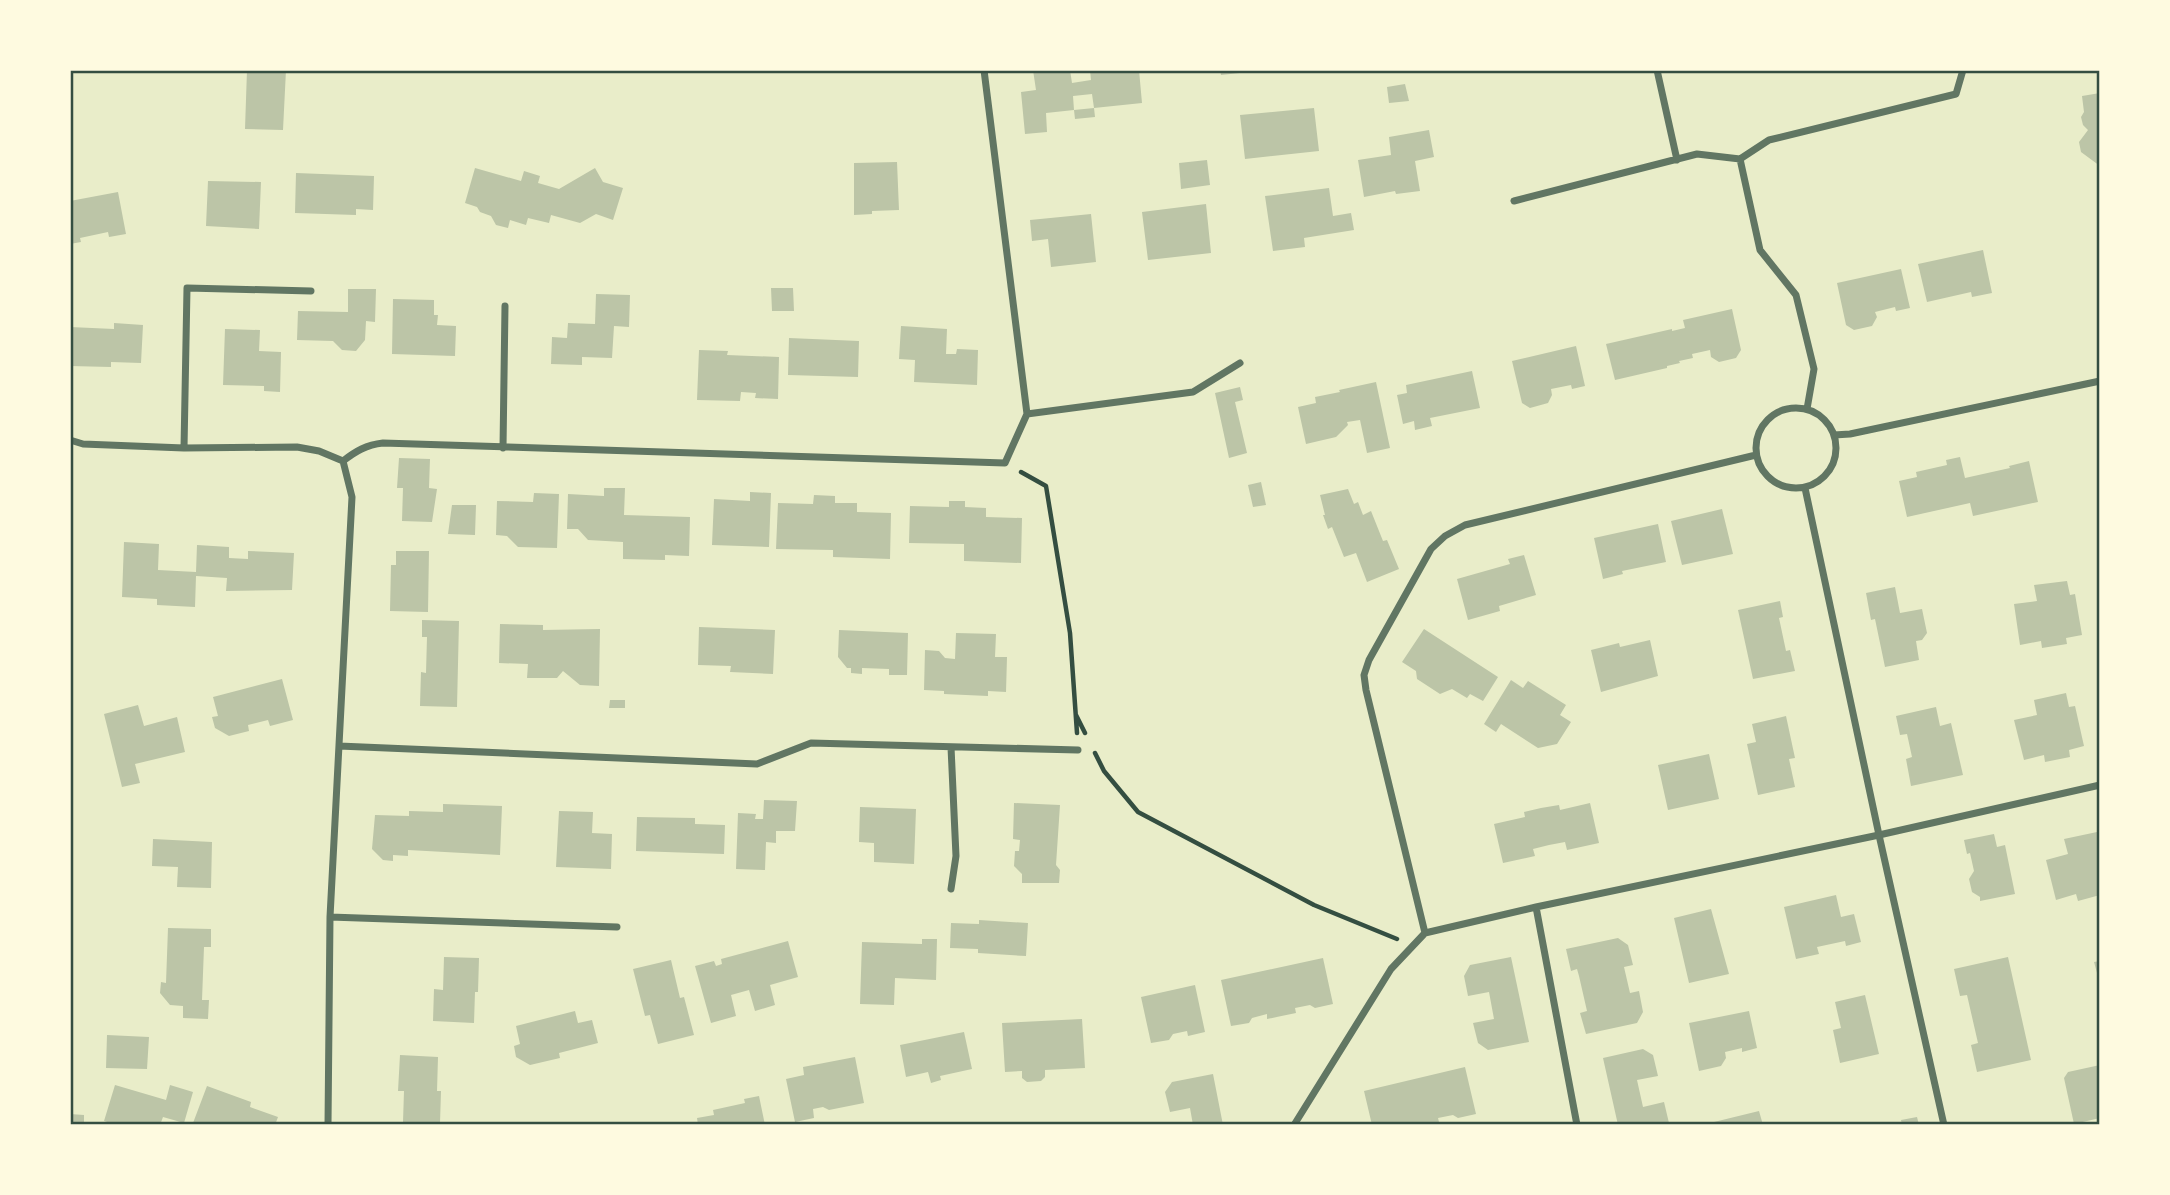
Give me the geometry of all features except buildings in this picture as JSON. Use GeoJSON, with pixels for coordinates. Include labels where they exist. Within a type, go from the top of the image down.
{"type":"FeatureCollection","features":[{"type":"Feature","properties":{"kind":"street"},"geometry":{"type":"LineString","coordinates":[[343,461],[368,445],[383,443],[1005,463],[1027,414],[984,70]]}},
{"type":"Feature","properties":{"kind":"street"},"geometry":{"type":"LineString","coordinates":[[1657,70],[1678,160]]}},
{"type":"Feature","properties":{"kind":"street"},"geometry":{"type":"LineString","coordinates":[[1514,201],[1697,154],[1740,159],[1769,140],[1956,94],[1963,70]]}},
{"type":"Feature","properties":{"kind":"street"},"geometry":{"type":"LineString","coordinates":[[1740,159],[1760,250],[1796,295],[1814,369],[1807,409]]}},
{"type":"Feature","properties":{"kind":"street"},"geometry":{"type":"LineString","coordinates":[[184,448],[187,288],[312,291]]}},
{"type":"Feature","properties":{"kind":"street"},"geometry":{"type":"LineString","coordinates":[[503,447],[505,306]]}},
{"type":"Feature","properties":{"kind":"street"},"geometry":{"type":"LineString","coordinates":[[1027,414],[1193,392],[1240,363]]}},
{"type":"Feature","properties":{"kind":"street"},"geometry":{"type":"LineString","coordinates":[[1834,435],[2100,381]]}},
{"type":"Feature","properties":{"kind":"street"},"geometry":{"type":"LineString","coordinates":[[1794,407],[1819,414],[1834,435],[1834,461],[1827,473],[1805,488],[1789,488],[1773,482],[1761,470],[1755,441],[1768,417],[1780,410],[1794,407]]}},
{"type":"Feature","properties":{"kind":"street"},"geometry":{"type":"LineString","coordinates":[[70,440],[83,444],[184,448],[297,447],[319,451],[343,461]]}},
{"type":"Feature","properties":{"kind":"street"},"geometry":{"type":"LineString","coordinates":[[1425,933],[1364,675],[1369,660],[1431,549],[1445,536],[1465,524],[1756,455]]}},
{"type":"Feature","properties":{"kind":"street"},"geometry":{"type":"LineString","coordinates":[[328,1125],[330,917],[352,497],[343,461]]}},
{"type":"Feature","properties":{"kind":"street"},"geometry":{"type":"LineString","coordinates":[[1805,488],[1944,1125]]}},
{"type":"Feature","properties":{"kind":"street"},"geometry":{"type":"LineString","coordinates":[[340,746],[757,764],[811,743],[1078,750]]}},
{"type":"Feature","properties":{"kind":"street"},"geometry":{"type":"LineString","coordinates":[[951,747],[956,856],[951,889]]}},
{"type":"Feature","properties":{"kind":"street"},"geometry":{"type":"LineString","coordinates":[[1294,1125],[1391,969],[1425,933],[1536,906],[1879,835],[2100,785]]}},
{"type":"Feature","properties":{"kind":"street"},"geometry":{"type":"LineString","coordinates":[[1536,906],[1577,1125]]}},
{"type":"Feature","properties":{"kind":"street"},"geometry":{"type":"LineString","coordinates":[[330,917],[617,928]]}},
{"type":"Feature","properties":{"kind":"path"},"geometry":{"type":"LineString","coordinates":[[1005,463],[1046,486],[1070,633],[1078,750]]}},
{"type":"Feature","properties":{"kind":"path"},"geometry":{"type":"LineString","coordinates":[[1076,715],[1087,737]]}},
{"type":"Feature","properties":{"kind":"path"},"geometry":{"type":"LineString","coordinates":[[1093,748],[1104,771],[1138,812],[1314,905],[1413,946]]}}]}
